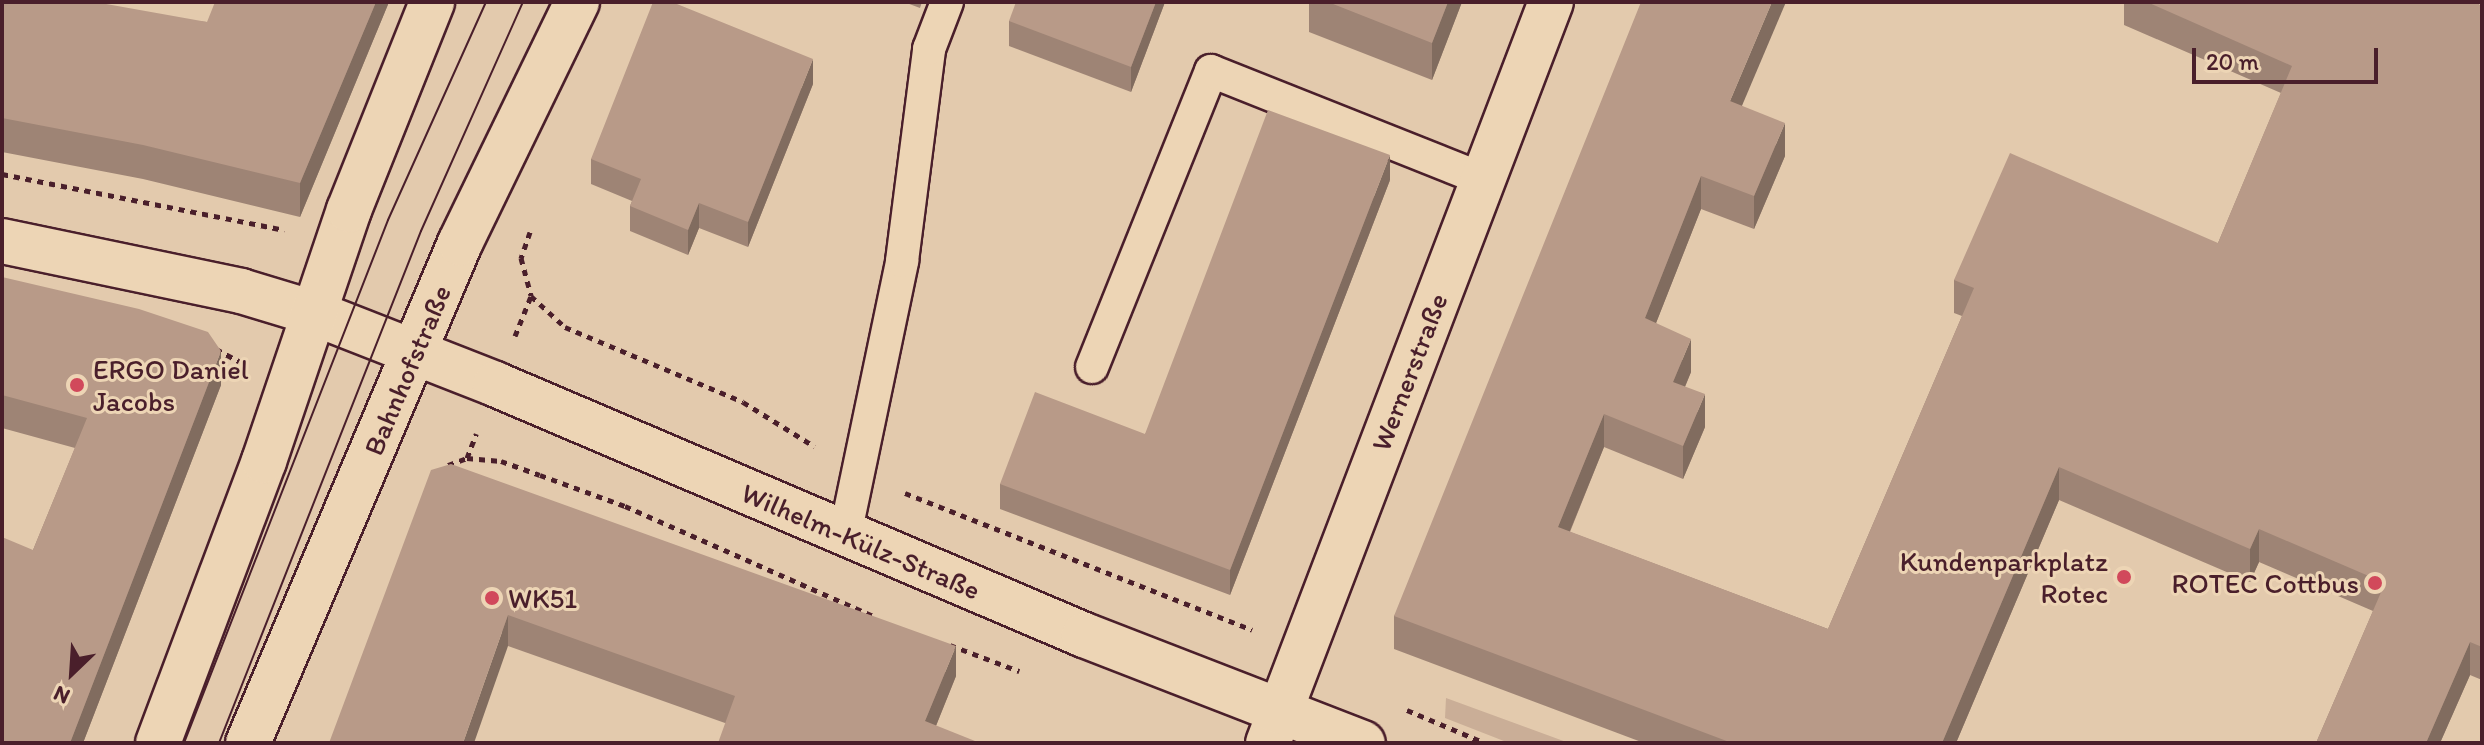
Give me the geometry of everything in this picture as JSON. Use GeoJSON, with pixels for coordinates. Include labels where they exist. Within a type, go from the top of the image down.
{"type":"FeatureCollection","features":[{"type":"Feature","properties":{"kind":"street"},"geometry":{"type":"LineString","coordinates":[[158,743],[392,95],[432,2]]}},
{"type":"Feature","properties":{"kind":"street","name":"Bahnhofstraße"},"geometry":{"type":"LineString","coordinates":[[248,743],[460,243],[577,2]]}},
{"type":"Feature","properties":{"kind":"street","name":"Wernerstraße"},"geometry":{"type":"LineString","coordinates":[[1274,727],[1551,2]]}},
{"type":"Feature","properties":{"kind":"street","name":"Wilhelm-Külz-Straße"},"geometry":{"type":"LineString","coordinates":[[2,241],[241,291],[363,331],[845,535],[1274,727],[1363,743]]}},
{"type":"Feature","properties":{"kind":"lane"},"geometry":{"type":"LineString","coordinates":[[845,535],[883,288],[929,49],[947,2]]}},
{"type":"Feature","properties":{"kind":"lane"},"geometry":{"type":"LineString","coordinates":[[1092,367],[1211,71],[1483,179]]}},
{"type":"Feature","properties":{"kind":"path"},"geometry":{"type":"LineString","coordinates":[[2,174],[298,233]]}},
{"type":"Feature","properties":{"kind":"path"},"geometry":{"type":"LineString","coordinates":[[521,258],[531,296]]}},
{"type":"Feature","properties":{"kind":"path"},"geometry":{"type":"LineString","coordinates":[[443,467],[467,458],[501,461],[625,506],[885,621]]}},
{"type":"Feature","properties":{"kind":"path"},"geometry":{"type":"LineString","coordinates":[[939,641],[1022,673]]}},
{"type":"Feature","properties":{"kind":"path"},"geometry":{"type":"LineString","coordinates":[[1395,705],[1485,743]]}},
{"type":"Feature","properties":{"kind":"shaded area"},"geometry":{"type":"Polygon","coordinates":[[[1446,698],[1569,743],[1509,743],[1445,718],[1446,698]]]}},
{"type":"Feature","properties":{"kind":"building"},"geometry":{"type":"Polygon","coordinates":[[[2,2],[95,2],[207,22],[215,2],[376,2],[300,183],[143,145],[2,118],[2,2]]]}},
{"type":"Feature","properties":{"kind":"building"},"geometry":{"type":"Polygon","coordinates":[[[653,2],[672,2],[813,59],[748,222],[699,203],[688,230],[630,206],[641,179],[591,159],[653,2]]]}},
{"type":"Feature","properties":{"kind":"building"},"geometry":{"type":"Polygon","coordinates":[[[1016,2],[1156,2],[1131,67],[1009,21],[1016,2]]]}},
{"type":"Feature","properties":{"kind":"building"},"geometry":{"type":"Polygon","coordinates":[[[1328,2],[1448,2],[1432,43],[1328,2]]]}},
{"type":"Feature","properties":{"kind":"building"},"geometry":{"type":"Polygon","coordinates":[[[1641,2],[1772,2],[1730,101],[1785,123],[1754,196],[1701,176],[1645,318],[1691,339],[1673,382],[1705,394],[1683,446],[1604,414],[1558,527],[1828,629],[1974,288],[1954,280],[2010,153],[2218,243],[2292,66],[2147,2],[2477,2],[2482,8],[2482,647],[2470,642],[2426,743],[2316,743],[2385,583],[2259,529],[2250,549],[2059,467],[1942,743],[1732,743],[1394,616],[1641,2]]]}},
{"type":"Feature","properties":{"kind":"building"},"geometry":{"type":"Polygon","coordinates":[[[1268,110],[1390,155],[1230,570],[1000,484],[1035,392],[1145,434],[1268,110]]]}},
{"type":"Feature","properties":{"kind":"building"},"geometry":{"type":"Polygon","coordinates":[[[2,277],[139,309],[208,332],[221,351],[70,743],[2,743],[2,537],[33,550],[87,418],[2,395],[2,277]]]}},
{"type":"Feature","properties":{"kind":"building"},"geometry":{"type":"Polygon","coordinates":[[[451,464],[956,646],[925,721],[980,743],[718,743],[735,696],[508,615],[463,743],[329,743],[431,470],[451,464]]]}},
{"type":"Feature","properties":{"kind":"tram line"},"geometry":{"type":"LineString","coordinates":[[184,743],[388,220],[486,2]]}},
{"type":"Feature","properties":{"kind":"tram line"},"geometry":{"type":"LineString","coordinates":[[219,743],[421,231],[523,2]]}},
{"type":"Feature","properties":{"kind":"place","name":"ERGO Daniel Jacobs"},"geometry":{"type":"Point","coordinates":[77,385]}},
{"type":"Feature","properties":{"kind":"place","name":"Kundenparkplatz Rotec"},"geometry":{"type":"Point","coordinates":[2124,577]}},
{"type":"Feature","properties":{"kind":"place","name":"ROTEC Cottbus"},"geometry":{"type":"Point","coordinates":[2375,583]}},
{"type":"Feature","properties":{"kind":"place","name":"WK51"},"geometry":{"type":"Point","coordinates":[492,598]}}]}
